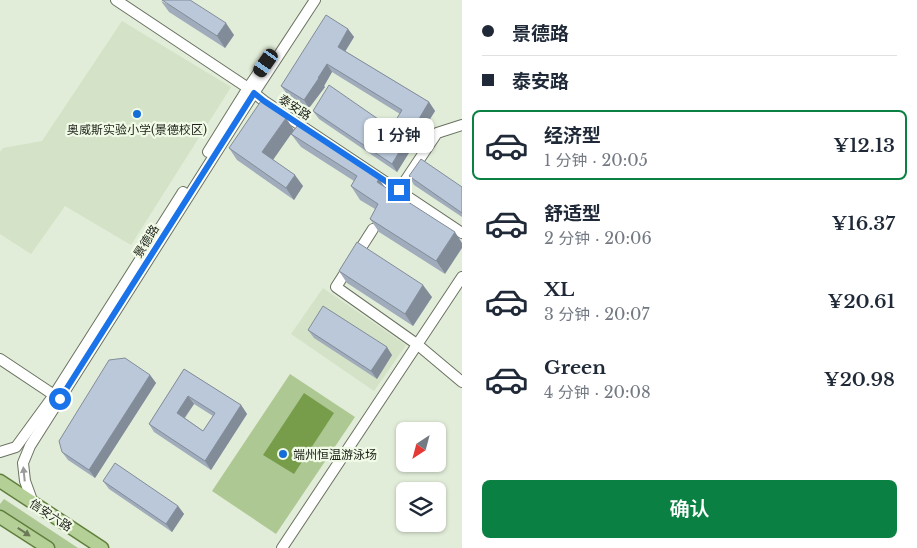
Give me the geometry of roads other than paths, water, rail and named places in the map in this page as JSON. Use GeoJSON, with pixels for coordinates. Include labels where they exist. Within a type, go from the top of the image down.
{"type":"FeatureCollection","features":[{"type":"Feature","properties":{"kind":"main road","name":"信安六路"},"geometry":{"type":"LineString","coordinates":[[0,481],[102,548]]}},
{"type":"Feature","properties":{"kind":"main road"},"geometry":{"type":"LineString","coordinates":[[0,517],[48,548]]}},
{"type":"Feature","properties":{"kind":"street","name":"泰安路"},"geometry":{"type":"LineString","coordinates":[[116,0],[462,233]]}},
{"type":"Feature","properties":{"kind":"street","name":"景德路"},"geometry":{"type":"LineString","coordinates":[[33,503],[25,480],[23,463],[30,446],[308,0]]}},
{"type":"Feature","properties":{"kind":"street","name":"景德路"},"geometry":{"type":"LineString","coordinates":[[0,452],[16,447],[54,395],[251,91],[315,0]]}},
{"type":"Feature","properties":{"kind":"street"},"geometry":{"type":"LineString","coordinates":[[399,190],[437,133],[462,125]]}},
{"type":"Feature","properties":{"kind":"street"},"geometry":{"type":"LineString","coordinates":[[373,229],[336,288],[418,345],[462,382]]}},
{"type":"Feature","properties":{"kind":"street"},"geometry":{"type":"LineString","coordinates":[[282,548],[462,277]]}},
{"type":"Feature","properties":{"kind":"street"},"geometry":{"type":"LineString","coordinates":[[0,359],[54,395]]}},
{"type":"Feature","properties":{"kind":"place","name":"奥威斯实验小学(景德校区)"},"geometry":{"type":"Point","coordinates":[137,114]}},
{"type":"Feature","properties":{"kind":"place","name":"端州恒温游泳场"},"geometry":{"type":"Point","coordinates":[283,454]}}]}
